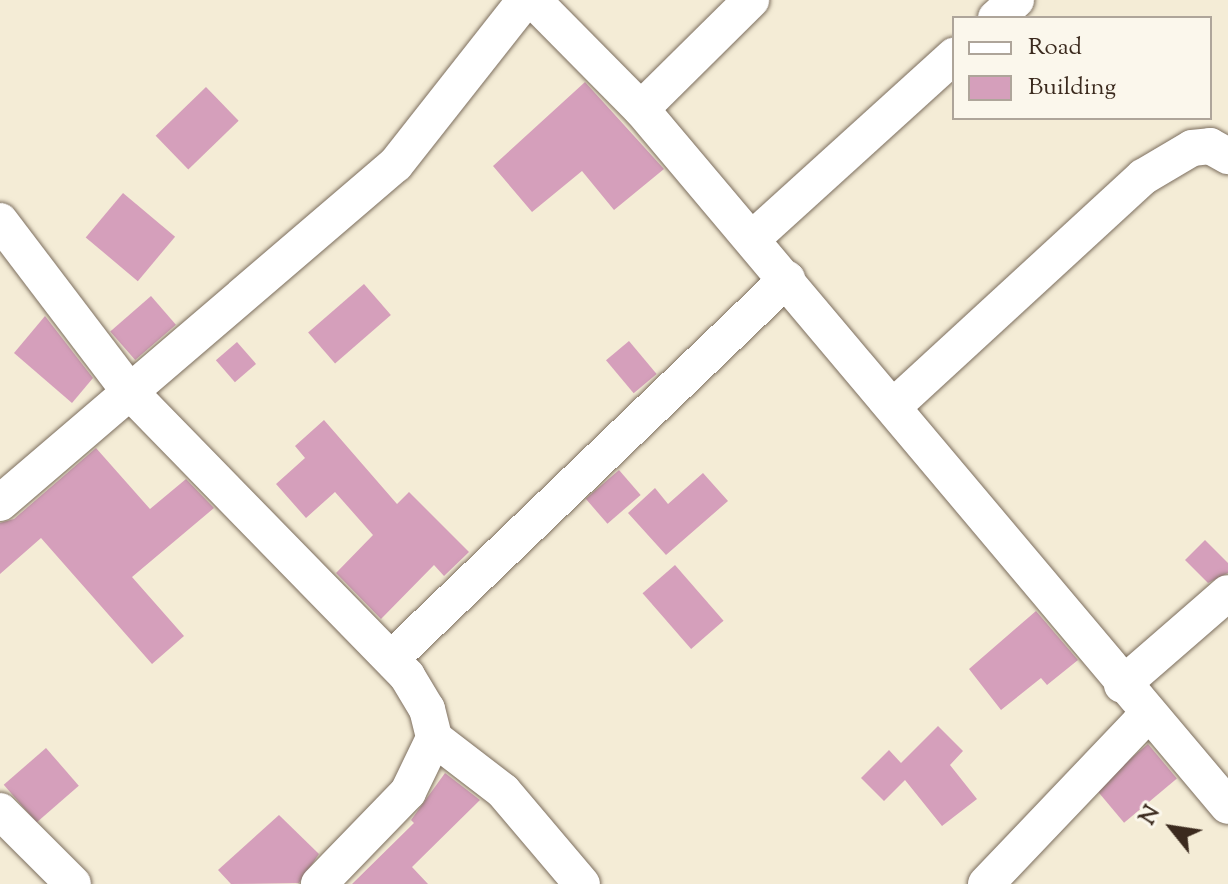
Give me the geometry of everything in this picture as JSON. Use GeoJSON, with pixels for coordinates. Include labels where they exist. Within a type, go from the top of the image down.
{"type":"FeatureCollection","features":[{"type":"Feature","properties":{"kind":"street"},"geometry":{"type":"LineString","coordinates":[[0,503],[396,164],[525,0]]}},
{"type":"Feature","properties":{"kind":"street"},"geometry":{"type":"LineString","coordinates":[[533,0],[641,109],[895,405],[1122,685],[1228,806]]}},
{"type":"Feature","properties":{"kind":"street"},"geometry":{"type":"LineString","coordinates":[[641,109],[751,0]]}},
{"type":"Feature","properties":{"kind":"street"},"geometry":{"type":"LineString","coordinates":[[998,16],[1016,0]]}},
{"type":"Feature","properties":{"kind":"street"},"geometry":{"type":"LineString","coordinates":[[752,239],[952,58]]}},
{"type":"Feature","properties":{"kind":"street"},"geometry":{"type":"LineString","coordinates":[[895,405],[1143,177],[1192,148],[1210,146],[1228,156]]}},
{"type":"Feature","properties":{"kind":"street"},"geometry":{"type":"LineString","coordinates":[[0,221],[130,392],[391,659],[427,709],[434,738],[503,791],[582,884]]}},
{"type":"Feature","properties":{"kind":"street"},"geometry":{"type":"LineString","coordinates":[[391,659],[787,279]]}},
{"type":"Feature","properties":{"kind":"street"},"geometry":{"type":"LineString","coordinates":[[1122,685],[1228,593]]}},
{"type":"Feature","properties":{"kind":"street"},"geometry":{"type":"LineString","coordinates":[[986,884],[1148,714]]}},
{"type":"Feature","properties":{"kind":"street"},"geometry":{"type":"LineString","coordinates":[[319,884],[408,792],[434,738]]}},
{"type":"Feature","properties":{"kind":"street"},"geometry":{"type":"LineString","coordinates":[[0,811],[73,884]]}},
{"type":"Feature","properties":{"kind":"building"},"geometry":{"type":"Polygon","coordinates":[[[585,82],[664,169],[614,210],[582,171],[532,212],[493,166],[585,82]]]}},
{"type":"Feature","properties":{"kind":"building"},"geometry":{"type":"Polygon","coordinates":[[[206,87],[239,121],[188,169],[156,136],[206,87]]]}},
{"type":"Feature","properties":{"kind":"building"},"geometry":{"type":"Polygon","coordinates":[[[123,193],[175,237],[138,281],[86,237],[123,193]]]}},
{"type":"Feature","properties":{"kind":"building"},"geometry":{"type":"Polygon","coordinates":[[[364,284],[391,315],[335,363],[308,333],[364,284]]]}},
{"type":"Feature","properties":{"kind":"building"},"geometry":{"type":"Polygon","coordinates":[[[151,296],[176,325],[135,360],[110,331],[151,296]]]}},
{"type":"Feature","properties":{"kind":"building"},"geometry":{"type":"Polygon","coordinates":[[[45,316],[93,378],[72,403],[14,353],[45,316]]]}},
{"type":"Feature","properties":{"kind":"building"},"geometry":{"type":"Polygon","coordinates":[[[629,341],[657,374],[634,393],[606,360],[629,341]]]}},
{"type":"Feature","properties":{"kind":"building"},"geometry":{"type":"Polygon","coordinates":[[[237,342],[256,364],[235,382],[216,360],[237,342]]]}},
{"type":"Feature","properties":{"kind":"building"},"geometry":{"type":"Polygon","coordinates":[[[324,420],[397,504],[409,492],[469,552],[444,576],[434,565],[381,619],[336,573],[373,535],[335,492],[306,518],[276,484],[305,458],[295,446],[324,420]]]}},
{"type":"Feature","properties":{"kind":"building"},"geometry":{"type":"Polygon","coordinates":[[[96,448],[150,509],[186,479],[214,508],[132,577],[184,636],[152,664],[41,538],[0,574],[0,523],[14,519],[96,448]]]}},
{"type":"Feature","properties":{"kind":"building"},"geometry":{"type":"Polygon","coordinates":[[[619,470],[641,495],[607,524],[586,499],[619,470]]]}},
{"type":"Feature","properties":{"kind":"building"},"geometry":{"type":"Polygon","coordinates":[[[703,473],[728,501],[666,555],[628,513],[655,488],[668,504],[703,473]]]}},
{"type":"Feature","properties":{"kind":"building"},"geometry":{"type":"Polygon","coordinates":[[[1205,540],[1228,563],[1228,573],[1208,583],[1185,560],[1205,540]]]}},
{"type":"Feature","properties":{"kind":"building"},"geometry":{"type":"Polygon","coordinates":[[[675,565],[724,621],[691,649],[643,593],[675,565]]]}},
{"type":"Feature","properties":{"kind":"building"},"geometry":{"type":"Polygon","coordinates":[[[1036,611],[1078,660],[1047,685],[1041,678],[1001,710],[969,669],[1036,611]]]}},
{"type":"Feature","properties":{"kind":"building"},"geometry":{"type":"Polygon","coordinates":[[[938,726],[963,751],[950,765],[977,799],[942,826],[905,780],[884,801],[861,778],[889,750],[901,763],[938,726]]]}},
{"type":"Feature","properties":{"kind":"building"},"geometry":{"type":"Polygon","coordinates":[[[1148,744],[1177,778],[1124,823],[1095,788],[1148,744]]]}},
{"type":"Feature","properties":{"kind":"building"},"geometry":{"type":"Polygon","coordinates":[[[46,748],[79,786],[37,822],[4,785],[46,748]]]}},
{"type":"Feature","properties":{"kind":"building"},"geometry":{"type":"Polygon","coordinates":[[[445,773],[480,800],[412,867],[428,884],[352,884],[414,823],[411,820],[445,773]]]}},
{"type":"Feature","properties":{"kind":"building"},"geometry":{"type":"Polygon","coordinates":[[[279,815],[319,854],[299,883],[231,884],[218,870],[279,815]]]}}]}
